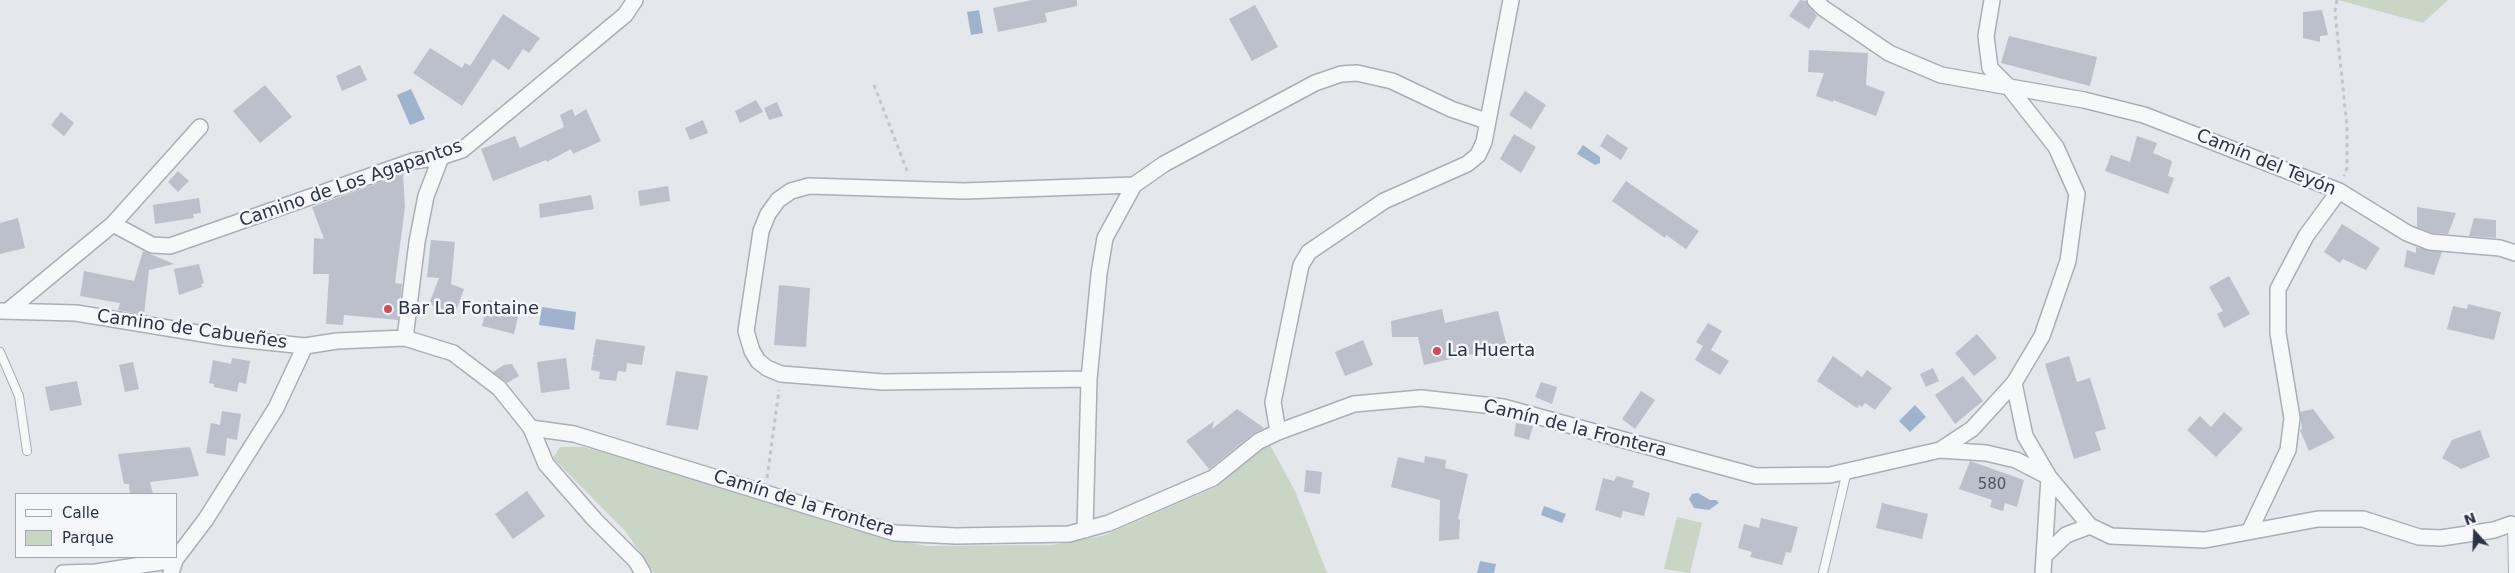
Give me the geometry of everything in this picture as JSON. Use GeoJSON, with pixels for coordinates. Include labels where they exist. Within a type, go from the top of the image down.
{"type":"FeatureCollection","features":[{"type":"Feature","properties":{"kind":"street","name":"Camino de Los Agapantos"},"geometry":{"type":"LineString","coordinates":[[112,224],[152,245],[170,246],[413,161],[441,157],[462,150],[625,15],[635,0]]}},
{"type":"Feature","properties":{"kind":"street"},"geometry":{"type":"LineString","coordinates":[[1278,432],[1273,402],[1301,265],[1309,252],[1384,201],[1467,164],[1478,155],[1484,142],[1486,121],[1511,0]]}},
{"type":"Feature","properties":{"kind":"street","name":"Camín del Teyón"},"geometry":{"type":"LineString","coordinates":[[1815,0],[1823,8],[1889,53],[1941,74],[2084,100],[2144,115],[2339,191],[2406,233],[2430,242],[2500,248],[2515,253]]}},
{"type":"Feature","properties":{"kind":"street"},"geometry":{"type":"LineString","coordinates":[[1940,450],[1972,429],[2014,383],[2042,336],[2068,261],[2077,194],[2056,147],[2008,86],[1990,68],[1986,36],[1992,0]]}},
{"type":"Feature","properties":{"kind":"street"},"geometry":{"type":"LineString","coordinates":[[1085,530],[1089,379],[1099,274],[1106,238],[1134,185],[1164,164],[1315,83],[1341,74],[1357,72],[1392,81],[1451,109],[1486,121]]}},
{"type":"Feature","properties":{"kind":"street"},"geometry":{"type":"LineString","coordinates":[[5,310],[112,224],[200,127]]}},
{"type":"Feature","properties":{"kind":"street"},"geometry":{"type":"LineString","coordinates":[[405,338],[417,242],[426,196],[441,157]]}},
{"type":"Feature","properties":{"kind":"street"},"geometry":{"type":"LineString","coordinates":[[1089,379],[883,382],[782,374],[767,368],[758,361],[748,342],[746,332],[761,231],[768,214],[778,200],[791,191],[809,186],[964,191],[1134,185]]}},
{"type":"Feature","properties":{"kind":"street"},"geometry":{"type":"LineString","coordinates":[[2250,530],[2288,450],[2292,418],[2278,333],[2278,289],[2306,236],[2339,191]]}},
{"type":"Feature","properties":{"kind":"street","name":"Camino de Cabueñes"},"geometry":{"type":"LineString","coordinates":[[5,310],[76,313],[228,338],[305,346],[337,341],[405,338],[453,353],[499,388],[531,428],[546,464],[595,520],[636,562],[643,573]]}},
{"type":"Feature","properties":{"kind":"street"},"geometry":{"type":"LineString","coordinates":[[63,573],[173,567],[206,519],[276,408],[305,346]]}},
{"type":"Feature","properties":{"kind":"street"},"geometry":{"type":"LineString","coordinates":[[2014,383],[2025,436],[2049,477],[2090,526],[2111,536],[2205,540],[2250,530],[2318,519],[2363,519],[2419,537],[2441,538],[2494,530],[2513,522]]}},
{"type":"Feature","properties":{"kind":"street","name":"Camín de la Frontera"},"geometry":{"type":"LineString","coordinates":[[531,428],[574,434],[895,533],[956,536],[1069,534],[1109,523],[1213,478],[1259,441],[1278,432],[1354,404],[1421,398],[1503,407],[1756,476],[1830,475],[1940,450]]}},
{"type":"Feature","properties":{"kind":"street"},"geometry":{"type":"LineString","coordinates":[[1940,450],[1986,453],[2016,460],[2049,477]]}},
{"type":"Feature","properties":{"kind":"street"},"geometry":{"type":"LineString","coordinates":[[2042,573],[2049,477]]}},
{"type":"Feature","properties":{"kind":"street"},"geometry":{"type":"LineString","coordinates":[[2044,556],[2066,535],[2090,526]]}},
{"type":"Feature","properties":{"kind":"lane"},"geometry":{"type":"LineString","coordinates":[[0,352],[19,396],[27,451]]}},
{"type":"Feature","properties":{"kind":"lane"},"geometry":{"type":"LineString","coordinates":[[1824,573],[1847,471]]}},
{"type":"Feature","properties":{"kind":"lane"},"geometry":{"type":"LineString","coordinates":[[2513,522],[2513,573]]}},
{"type":"Feature","properties":{"kind":"path"},"geometry":{"type":"LineString","coordinates":[[2337,0],[2335,11],[2347,127],[2347,168],[2339,191]]}},
{"type":"Feature","properties":{"kind":"path"},"geometry":{"type":"LineString","coordinates":[[874,85],[915,190]]}},
{"type":"Feature","properties":{"kind":"path"},"geometry":{"type":"LineString","coordinates":[[765,493],[782,374]]}},
{"type":"Feature","properties":{"kind":"green space"},"geometry":{"type":"Polygon","coordinates":[[[2338,0],[2448,0],[2423,23],[2338,0]]]}},
{"type":"Feature","properties":{"kind":"green space"},"geometry":{"type":"Polygon","coordinates":[[[1269,443],[1295,491],[1327,573],[654,573],[626,532],[553,458],[560,447],[583,447],[677,472],[847,528],[926,546],[1053,545],[1105,535],[1216,487],[1269,443]]]}},
{"type":"Feature","properties":{"kind":"green space"},"geometry":{"type":"Polygon","coordinates":[[[1677,517],[1702,523],[1690,573],[1664,569],[1677,517]]]}},
{"type":"Feature","properties":{"kind":"water"},"geometry":{"type":"Polygon","coordinates":[[[979,10],[983,33],[971,35],[967,12],[979,10]]]}},
{"type":"Feature","properties":{"kind":"water"},"geometry":{"type":"Polygon","coordinates":[[[411,89],[425,119],[410,125],[397,95],[411,89]]]}},
{"type":"Feature","properties":{"kind":"water"},"geometry":{"type":"Polygon","coordinates":[[[1583,145],[1600,157],[1600,163],[1595,165],[1577,154],[1583,145]]]}},
{"type":"Feature","properties":{"kind":"water"},"geometry":{"type":"Polygon","coordinates":[[[542,307],[576,312],[574,330],[539,325],[542,307]]]}},
{"type":"Feature","properties":{"kind":"water"},"geometry":{"type":"Polygon","coordinates":[[[1915,405],[1926,417],[1910,432],[1899,421],[1915,405]]]}},
{"type":"Feature","properties":{"kind":"water"},"geometry":{"type":"Polygon","coordinates":[[[1698,493],[1719,503],[1709,510],[1694,508],[1689,499],[1692,494],[1698,493]]]}},
{"type":"Feature","properties":{"kind":"water"},"geometry":{"type":"Polygon","coordinates":[[[1544,506],[1566,514],[1562,523],[1541,515],[1544,506]]]}},
{"type":"Feature","properties":{"kind":"water"},"geometry":{"type":"Polygon","coordinates":[[[1480,561],[1496,564],[1494,573],[1477,573],[1480,561]]]}},
{"type":"Feature","properties":{"kind":"building"},"geometry":{"type":"Polygon","coordinates":[[[1032,0],[1077,0],[1077,6],[1045,13],[1047,22],[998,32],[993,8],[1032,0]]]}},
{"type":"Feature","properties":{"kind":"building"},"geometry":{"type":"Polygon","coordinates":[[[1800,0],[1806,1],[1817,16],[1809,29],[1789,16],[1800,0]]]}},
{"type":"Feature","properties":{"kind":"building"},"geometry":{"type":"Polygon","coordinates":[[[1255,5],[1278,47],[1252,61],[1229,19],[1255,5]]]}},
{"type":"Feature","properties":{"kind":"building"},"geometry":{"type":"Polygon","coordinates":[[[2322,10],[2328,35],[2320,36],[2320,42],[2303,38],[2303,12],[2322,10]]]}},
{"type":"Feature","properties":{"kind":"building"},"geometry":{"type":"Polygon","coordinates":[[[503,14],[540,38],[529,53],[523,49],[509,70],[493,59],[462,106],[413,73],[430,48],[462,68],[465,63],[470,66],[503,14]]]}},
{"type":"Feature","properties":{"kind":"building"},"geometry":{"type":"Polygon","coordinates":[[[2009,36],[2097,57],[2090,86],[2001,63],[2009,36]]]}},
{"type":"Feature","properties":{"kind":"building"},"geometry":{"type":"Polygon","coordinates":[[[1809,50],[1868,53],[1866,85],[1885,92],[1876,116],[1833,100],[1833,102],[1816,96],[1824,73],[1808,72],[1809,50]]]}},
{"type":"Feature","properties":{"kind":"building"},"geometry":{"type":"Polygon","coordinates":[[[360,65],[367,80],[342,91],[336,76],[360,65]]]}},
{"type":"Feature","properties":{"kind":"building"},"geometry":{"type":"Polygon","coordinates":[[[265,85],[292,117],[260,143],[233,111],[265,85]]]}},
{"type":"Feature","properties":{"kind":"building"},"geometry":{"type":"Polygon","coordinates":[[[1525,91],[1546,105],[1531,129],[1509,115],[1525,91]]]}},
{"type":"Feature","properties":{"kind":"building"},"geometry":{"type":"Polygon","coordinates":[[[756,100],[763,112],[740,123],[735,111],[756,100]]]}},
{"type":"Feature","properties":{"kind":"building"},"geometry":{"type":"Polygon","coordinates":[[[777,102],[783,116],[769,120],[764,108],[777,102]]]}},
{"type":"Feature","properties":{"kind":"building"},"geometry":{"type":"Polygon","coordinates":[[[572,109],[575,116],[586,109],[601,141],[573,154],[571,149],[547,162],[546,160],[493,181],[481,149],[515,136],[520,148],[564,127],[560,115],[572,109]]]}},
{"type":"Feature","properties":{"kind":"building"},"geometry":{"type":"Polygon","coordinates":[[[61,112],[74,123],[64,136],[51,125],[61,112]]]}},
{"type":"Feature","properties":{"kind":"building"},"geometry":{"type":"Polygon","coordinates":[[[703,120],[708,133],[690,140],[685,128],[703,120]]]}},
{"type":"Feature","properties":{"kind":"building"},"geometry":{"type":"Polygon","coordinates":[[[1514,134],[1536,147],[1521,173],[1500,159],[1514,134]]]}},
{"type":"Feature","properties":{"kind":"building"},"geometry":{"type":"Polygon","coordinates":[[[1607,134],[1628,148],[1621,160],[1600,146],[1607,134]]]}},
{"type":"Feature","properties":{"kind":"building"},"geometry":{"type":"Polygon","coordinates":[[[2137,136],[2157,143],[2153,153],[2172,161],[2168,176],[2174,178],[2168,194],[2105,171],[2111,155],[2130,162],[2137,136]]]}},
{"type":"Feature","properties":{"kind":"building"},"geometry":{"type":"Polygon","coordinates":[[[178,171],[189,181],[178,192],[168,182],[178,171]]]}},
{"type":"Feature","properties":{"kind":"building"},"geometry":{"type":"Polygon","coordinates":[[[403,174],[405,207],[395,283],[402,284],[398,320],[344,315],[343,325],[326,324],[329,274],[313,274],[314,238],[324,239],[312,207],[403,174]]]}},
{"type":"Feature","properties":{"kind":"building"},"geometry":{"type":"Polygon","coordinates":[[[1626,181],[1699,231],[1686,249],[1666,235],[1665,238],[1612,201],[1626,181]]]}},
{"type":"Feature","properties":{"kind":"building"},"geometry":{"type":"Polygon","coordinates":[[[668,186],[670,201],[640,206],[638,191],[668,186]]]}},
{"type":"Feature","properties":{"kind":"building"},"geometry":{"type":"Polygon","coordinates":[[[591,195],[594,209],[540,218],[539,204],[591,195]]]}},
{"type":"Feature","properties":{"kind":"building"},"geometry":{"type":"Polygon","coordinates":[[[199,198],[201,213],[193,214],[194,218],[155,224],[153,205],[199,198]]]}},
{"type":"Feature","properties":{"kind":"building"},"geometry":{"type":"Polygon","coordinates":[[[2417,207],[2456,213],[2448,234],[2432,233],[2417,227],[2417,207]]]}},
{"type":"Feature","properties":{"kind":"building"},"geometry":{"type":"Polygon","coordinates":[[[18,218],[25,248],[0,254],[0,223],[18,218]]]}},
{"type":"Feature","properties":{"kind":"building"},"geometry":{"type":"Polygon","coordinates":[[[2474,218],[2496,220],[2496,238],[2469,236],[2474,218]]]}},
{"type":"Feature","properties":{"kind":"building"},"geometry":{"type":"Polygon","coordinates":[[[2342,224],[2380,248],[2366,270],[2343,259],[2340,263],[2324,252],[2342,224]]]}},
{"type":"Feature","properties":{"kind":"building"},"geometry":{"type":"Polygon","coordinates":[[[431,240],[455,242],[451,284],[464,289],[455,314],[429,304],[439,278],[427,277],[431,240]]]}},
{"type":"Feature","properties":{"kind":"building"},"geometry":{"type":"Polygon","coordinates":[[[2416,247],[2442,252],[2434,275],[2404,267],[2407,250],[2416,253],[2416,247]]]}},
{"type":"Feature","properties":{"kind":"building"},"geometry":{"type":"Polygon","coordinates":[[[143,251],[174,264],[149,270],[144,315],[118,310],[120,303],[80,296],[84,271],[134,281],[143,251]]]}},
{"type":"Feature","properties":{"kind":"building"},"geometry":{"type":"Polygon","coordinates":[[[199,264],[204,283],[201,284],[202,287],[179,295],[174,269],[199,264]]]}},
{"type":"Feature","properties":{"kind":"building"},"geometry":{"type":"Polygon","coordinates":[[[2229,276],[2250,314],[2224,328],[2217,314],[2223,311],[2209,287],[2229,276]]]}},
{"type":"Feature","properties":{"kind":"building"},"geometry":{"type":"Polygon","coordinates":[[[779,285],[810,288],[806,347],[774,345],[779,285]]]}},
{"type":"Feature","properties":{"kind":"building"},"geometry":{"type":"Polygon","coordinates":[[[488,300],[520,308],[514,334],[482,326],[488,300]]]}},
{"type":"Feature","properties":{"kind":"building"},"geometry":{"type":"Polygon","coordinates":[[[2468,304],[2501,312],[2494,340],[2447,329],[2453,306],[2467,309],[2468,304]]]}},
{"type":"Feature","properties":{"kind":"building"},"geometry":{"type":"Polygon","coordinates":[[[1442,309],[1445,323],[1498,311],[1508,350],[1488,355],[1486,351],[1424,365],[1418,337],[1392,337],[1391,321],[1442,309]]]}},
{"type":"Feature","properties":{"kind":"building"},"geometry":{"type":"Polygon","coordinates":[[[1708,323],[1722,331],[1711,350],[1729,361],[1720,375],[1695,360],[1703,346],[1696,342],[1708,323]]]}},
{"type":"Feature","properties":{"kind":"building"},"geometry":{"type":"Polygon","coordinates":[[[1977,334],[1997,358],[1974,376],[1955,353],[1977,334]]]}},
{"type":"Feature","properties":{"kind":"building"},"geometry":{"type":"Polygon","coordinates":[[[596,339],[645,346],[642,365],[627,363],[626,372],[618,371],[616,381],[599,379],[600,372],[591,370],[593,356],[596,355],[593,355],[596,339]]]}},
{"type":"Feature","properties":{"kind":"building"},"geometry":{"type":"Polygon","coordinates":[[[1363,340],[1373,365],[1345,376],[1335,352],[1363,340]]]}},
{"type":"Feature","properties":{"kind":"building"},"geometry":{"type":"Polygon","coordinates":[[[1833,356],[1862,377],[1867,370],[1892,388],[1875,410],[1865,403],[1862,407],[1859,405],[1857,408],[1817,381],[1833,356]]]}},
{"type":"Feature","properties":{"kind":"building"},"geometry":{"type":"Polygon","coordinates":[[[2069,356],[2077,382],[2090,378],[2106,429],[2095,432],[2101,450],[2074,459],[2045,364],[2069,356]]]}},
{"type":"Feature","properties":{"kind":"building"},"geometry":{"type":"Polygon","coordinates":[[[232,358],[250,361],[246,384],[239,382],[237,392],[214,387],[214,384],[209,383],[213,360],[231,364],[232,358]]]}},
{"type":"Feature","properties":{"kind":"building"},"geometry":{"type":"Polygon","coordinates":[[[566,358],[570,389],[541,393],[537,362],[566,358]]]}},
{"type":"Feature","properties":{"kind":"building"},"geometry":{"type":"Polygon","coordinates":[[[133,362],[139,389],[125,392],[119,365],[133,362]]]}},
{"type":"Feature","properties":{"kind":"building"},"geometry":{"type":"Polygon","coordinates":[[[512,364],[519,376],[507,383],[493,372],[504,365],[512,364]]]}},
{"type":"Feature","properties":{"kind":"building"},"geometry":{"type":"Polygon","coordinates":[[[1933,368],[1939,381],[1926,387],[1920,374],[1933,368]]]}},
{"type":"Feature","properties":{"kind":"building"},"geometry":{"type":"Polygon","coordinates":[[[676,371],[708,376],[698,430],[666,425],[676,371]]]}},
{"type":"Feature","properties":{"kind":"building"},"geometry":{"type":"Polygon","coordinates":[[[1963,376],[1983,401],[1955,424],[1935,395],[1963,376]]]}},
{"type":"Feature","properties":{"kind":"building"},"geometry":{"type":"Polygon","coordinates":[[[77,381],[82,405],[50,411],[45,387],[77,381]]]}},
{"type":"Feature","properties":{"kind":"building"},"geometry":{"type":"Polygon","coordinates":[[[1541,382],[1557,387],[1552,404],[1535,397],[1541,382]]]}},
{"type":"Feature","properties":{"kind":"building"},"geometry":{"type":"Polygon","coordinates":[[[1641,391],[1655,400],[1635,429],[1622,419],[1641,391]]]}},
{"type":"Feature","properties":{"kind":"building"},"geometry":{"type":"Polygon","coordinates":[[[1237,409],[1264,428],[1253,434],[1209,469],[1186,441],[1214,421],[1212,429],[1237,409]]]}},
{"type":"Feature","properties":{"kind":"building"},"geometry":{"type":"Polygon","coordinates":[[[2313,409],[2335,438],[2309,451],[2300,430],[2302,429],[2300,412],[2313,409]]]}},
{"type":"Feature","properties":{"kind":"building"},"geometry":{"type":"Polygon","coordinates":[[[222,411],[241,414],[237,440],[227,438],[225,456],[206,453],[211,423],[220,425],[222,411]]]}},
{"type":"Feature","properties":{"kind":"building"},"geometry":{"type":"Polygon","coordinates":[[[2224,412],[2243,429],[2216,457],[2187,430],[2200,416],[2211,427],[2224,412]]]}},
{"type":"Feature","properties":{"kind":"building"},"geometry":{"type":"Polygon","coordinates":[[[1516,423],[1533,426],[1529,440],[1514,436],[1516,423]]]}},
{"type":"Feature","properties":{"kind":"building"},"geometry":{"type":"Polygon","coordinates":[[[2480,430],[2490,457],[2461,469],[2442,458],[2452,440],[2480,430]]]}},
{"type":"Feature","properties":{"kind":"building"},"geometry":{"type":"Polygon","coordinates":[[[190,447],[199,476],[150,482],[153,493],[130,493],[129,484],[124,484],[118,454],[190,447]]]}},
{"type":"Feature","properties":{"kind":"building"},"geometry":{"type":"Polygon","coordinates":[[[1425,456],[1446,460],[1445,468],[1468,474],[1458,519],[1460,520],[1459,539],[1439,541],[1440,500],[1391,487],[1398,457],[1424,463],[1425,456]]]}},
{"type":"Feature","properties":{"kind":"building"},"geometry":{"type":"Polygon","coordinates":[[[1970,461],[2024,480],[2017,507],[2005,503],[2003,511],[1990,507],[1992,500],[1959,489],[1970,461]]]}},
{"type":"Feature","properties":{"kind":"building"},"geometry":{"type":"Polygon","coordinates":[[[1306,470],[1322,472],[1320,494],[1304,492],[1306,470]]]}},
{"type":"Feature","properties":{"kind":"building"},"geometry":{"type":"Polygon","coordinates":[[[1617,476],[1634,481],[1632,487],[1650,493],[1644,516],[1623,511],[1621,518],[1595,510],[1603,478],[1614,481],[1617,476]]]}},
{"type":"Feature","properties":{"kind":"building"},"geometry":{"type":"Polygon","coordinates":[[[527,491],[545,516],[513,539],[495,514],[527,491]]]}},
{"type":"Feature","properties":{"kind":"building"},"geometry":{"type":"Polygon","coordinates":[[[1882,503],[1928,514],[1922,539],[1876,528],[1882,503]]]}},
{"type":"Feature","properties":{"kind":"building"},"geometry":{"type":"Polygon","coordinates":[[[1761,518],[1798,527],[1791,553],[1786,552],[1782,565],[1750,557],[1752,552],[1738,548],[1744,524],[1759,528],[1761,518]]]}},
{"type":"Feature","properties":{"kind":"place","name":"Bar La Fontaine"},"geometry":{"type":"Point","coordinates":[388,309]}},
{"type":"Feature","properties":{"kind":"place","name":"La Huerta"},"geometry":{"type":"Point","coordinates":[1437,351]}}]}
